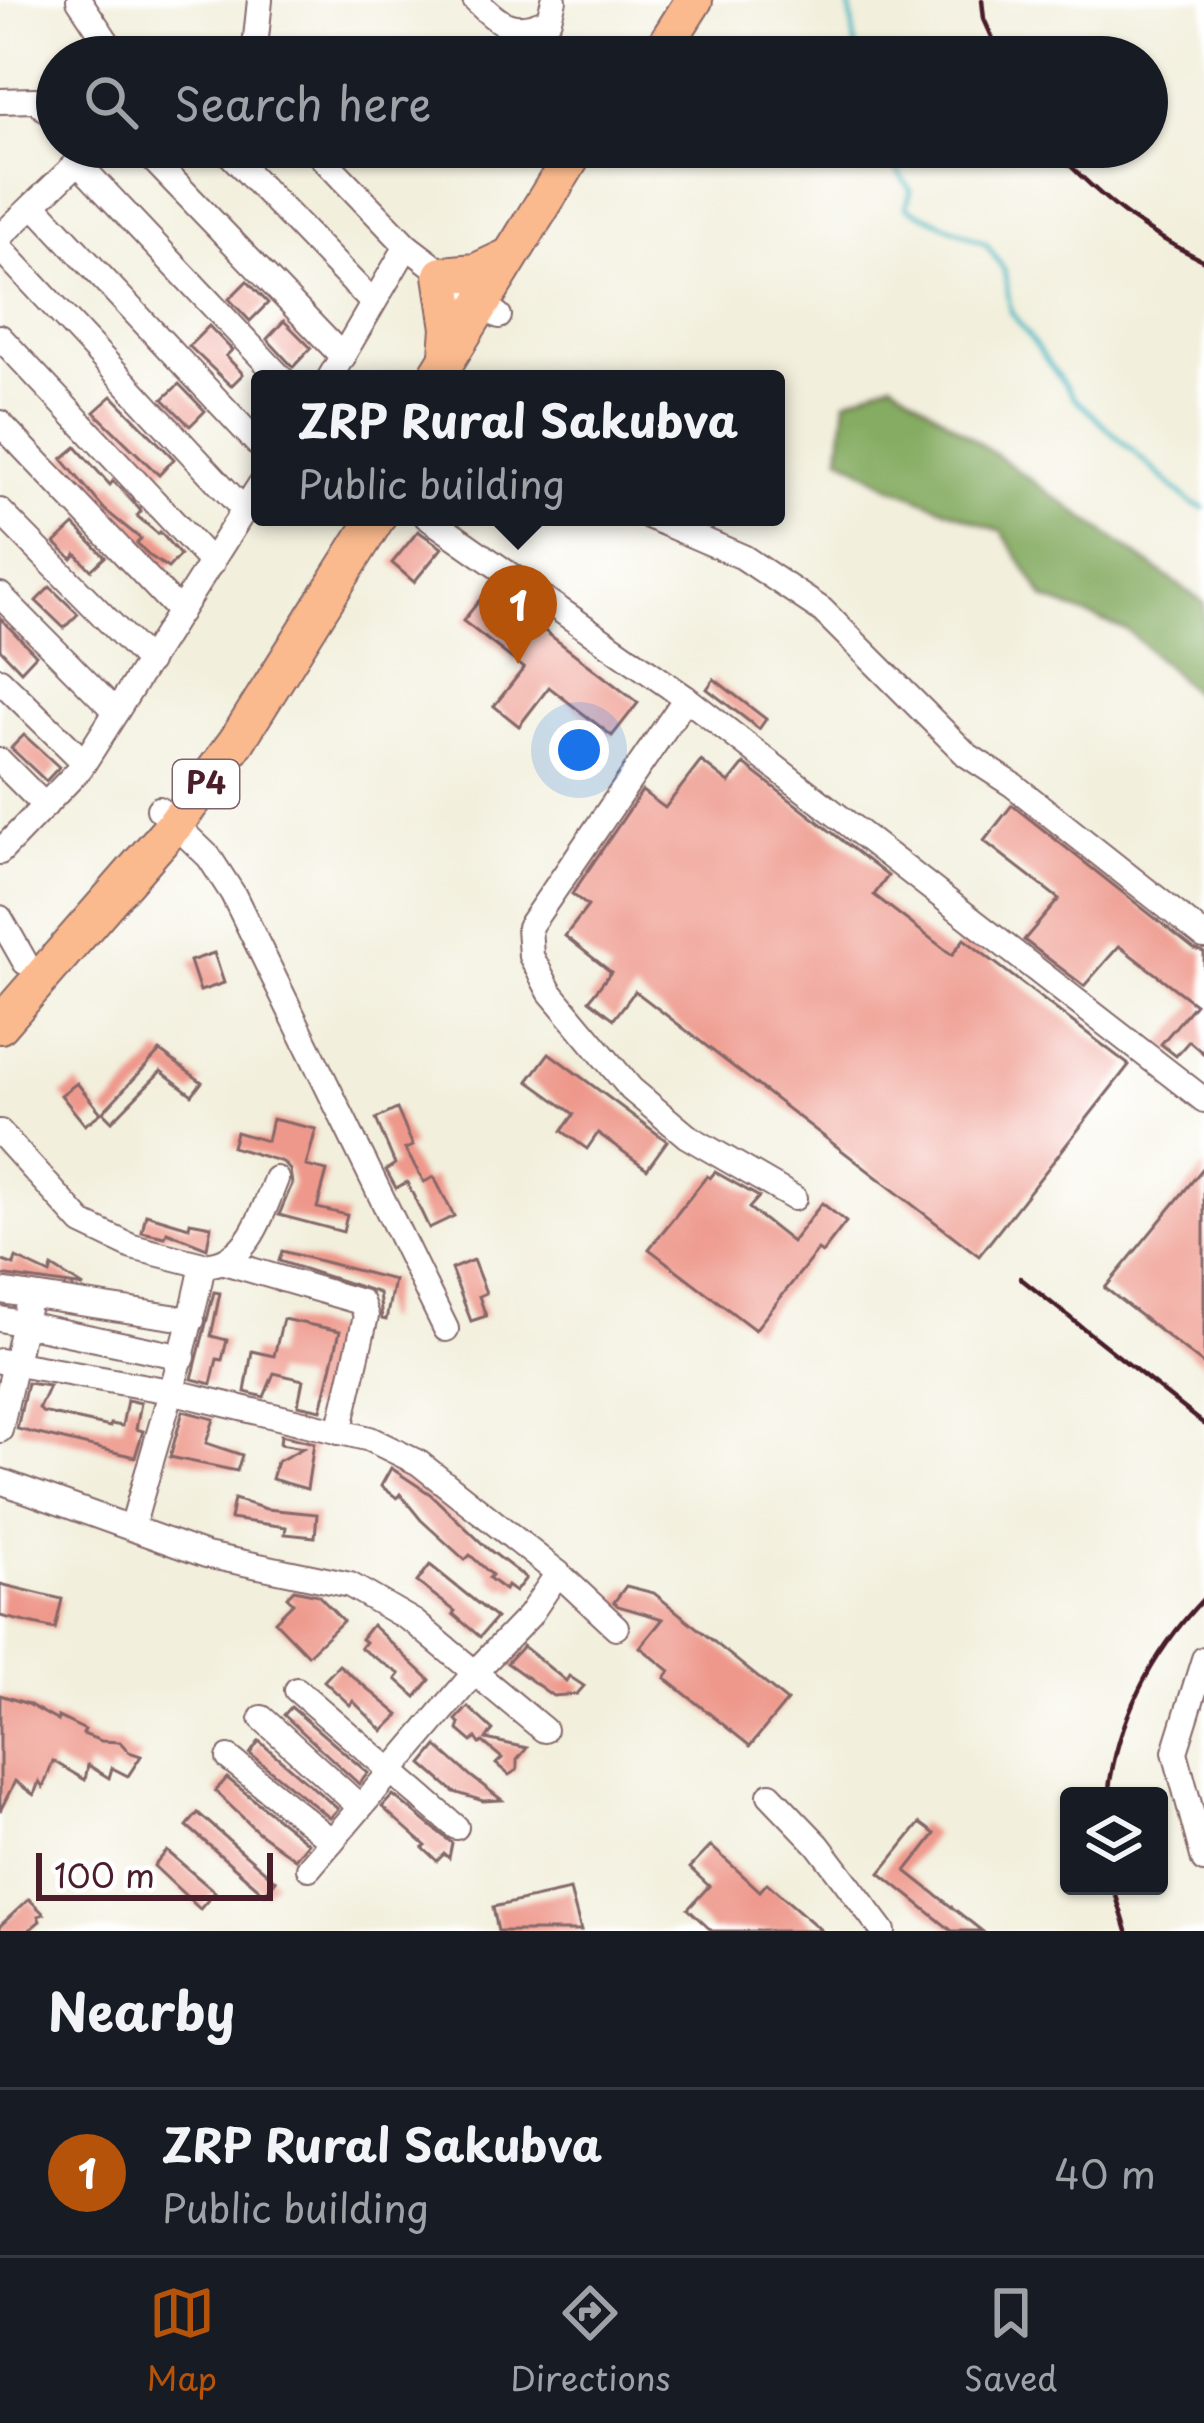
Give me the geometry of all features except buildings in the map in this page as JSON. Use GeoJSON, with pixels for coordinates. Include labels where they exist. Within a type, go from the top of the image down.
{"type":"FeatureCollection","features":[{"type":"Feature","properties":{"kind":"highway"},"geometry":{"type":"LineString","coordinates":[[647,36],[670,0]]}},
{"type":"Feature","properties":{"kind":"highway"},"geometry":{"type":"LineString","coordinates":[[671,36],[694,0]]}},
{"type":"Feature","properties":{"kind":"highway"},"geometry":{"type":"LineString","coordinates":[[489,309],[508,257],[565,168]]}},
{"type":"Feature","properties":{"kind":"highway"},"geometry":{"type":"LineString","coordinates":[[449,370],[587,168]]}},
{"type":"Feature","properties":{"kind":"highway"},"geometry":{"type":"LineString","coordinates":[[448,370],[450,328],[442,275],[476,272],[508,257]]}},
{"type":"Feature","properties":{"kind":"highway","name":"P4"},"geometry":{"type":"LineString","coordinates":[[0,993],[168,816],[346,526]]}},
{"type":"Feature","properties":{"kind":"highway","name":"P4"},"geometry":{"type":"LineString","coordinates":[[0,1025],[272,691],[372,526]]}},
{"type":"Feature","properties":{"kind":"street"},"geometry":{"type":"LineString","coordinates":[[80,0],[103,36]]}},
{"type":"Feature","properties":{"kind":"street"},"geometry":{"type":"LineString","coordinates":[[256,36],[260,0]]}},
{"type":"Feature","properties":{"kind":"street"},"geometry":{"type":"LineString","coordinates":[[475,0],[507,26],[527,30],[549,19],[554,0]]}},
{"type":"Feature","properties":{"kind":"street"},"geometry":{"type":"LineString","coordinates":[[0,101],[36,98]]}},
{"type":"Feature","properties":{"kind":"street"},"geometry":{"type":"LineString","coordinates":[[0,237],[71,168]]}},
{"type":"Feature","properties":{"kind":"street"},"geometry":{"type":"LineString","coordinates":[[102,168],[274,370]]}},
{"type":"Feature","properties":{"kind":"street"},"geometry":{"type":"LineString","coordinates":[[160,168],[336,368],[407,246]]}},
{"type":"Feature","properties":{"kind":"street"},"geometry":{"type":"LineString","coordinates":[[243,168],[373,303]]}},
{"type":"Feature","properties":{"kind":"street"},"geometry":{"type":"LineString","coordinates":[[331,168],[407,246],[489,309]]}},
{"type":"Feature","properties":{"kind":"street"},"geometry":{"type":"LineString","coordinates":[[34,206],[251,436]]}},
{"type":"Feature","properties":{"kind":"street"},"geometry":{"type":"LineString","coordinates":[[0,248],[243,509]]}},
{"type":"Feature","properties":{"kind":"street"},"geometry":{"type":"LineString","coordinates":[[0,337],[212,563]]}},
{"type":"Feature","properties":{"kind":"street"},"geometry":{"type":"LineString","coordinates":[[0,423],[180,612]]}},
{"type":"Feature","properties":{"kind":"street"},"geometry":{"type":"LineString","coordinates":[[1,850],[84,762],[251,497]]}},
{"type":"Feature","properties":{"kind":"street"},"geometry":{"type":"LineString","coordinates":[[0,511],[148,662]]}},
{"type":"Feature","properties":{"kind":"street"},"geometry":{"type":"LineString","coordinates":[[441,526],[686,698],[1204,1100]]}},
{"type":"Feature","properties":{"kind":"street"},"geometry":{"type":"LineString","coordinates":[[671,526],[743,557],[822,610],[967,755],[1013,785],[1204,936]]}},
{"type":"Feature","properties":{"kind":"street"},"geometry":{"type":"LineString","coordinates":[[0,595],[116,712]]}},
{"type":"Feature","properties":{"kind":"street"},"geometry":{"type":"LineString","coordinates":[[0,680],[84,762]]}},
{"type":"Feature","properties":{"kind":"street"},"geometry":{"type":"LineString","coordinates":[[686,698],[529,926],[531,956],[550,992],[631,1089],[687,1136],[794,1198]]}},
{"type":"Feature","properties":{"kind":"street"},"geometry":{"type":"LineString","coordinates":[[0,761],[45,806]]}},
{"type":"Feature","properties":{"kind":"street"},"geometry":{"type":"LineString","coordinates":[[168,816],[208,857],[233,894],[446,1329]]}},
{"type":"Feature","properties":{"kind":"street"},"geometry":{"type":"LineString","coordinates":[[0,918],[25,962]]}},
{"type":"Feature","properties":{"kind":"street"},"geometry":{"type":"LineString","coordinates":[[0,1132],[82,1223],[132,1247],[361,1301],[366,1316],[338,1432]]}},
{"type":"Feature","properties":{"kind":"street"},"geometry":{"type":"LineString","coordinates":[[132,1528],[192,1320],[214,1264],[249,1240],[276,1179]]}},
{"type":"Feature","properties":{"kind":"street"},"geometry":{"type":"LineString","coordinates":[[0,1291],[192,1320]]}},
{"type":"Feature","properties":{"kind":"street"},"geometry":{"type":"LineString","coordinates":[[0,1430],[12,1322],[30,1296]]}},
{"type":"Feature","properties":{"kind":"street"},"geometry":{"type":"LineString","coordinates":[[12,1322],[183,1358]]}},
{"type":"Feature","properties":{"kind":"street"},"geometry":{"type":"LineString","coordinates":[[8,1363],[170,1391],[370,1438],[419,1462],[558,1573],[616,1628]]}},
{"type":"Feature","properties":{"kind":"street"},"geometry":{"type":"LineString","coordinates":[[0,1481],[206,1555],[350,1585],[414,1622],[544,1730]]}},
{"type":"Feature","properties":{"kind":"street"},"geometry":{"type":"LineString","coordinates":[[309,1868],[477,1670],[529,1616],[558,1573]]}},
{"type":"Feature","properties":{"kind":"street"},"geometry":{"type":"LineString","coordinates":[[1204,1659],[1175,1753],[1204,1860]]}},
{"type":"Feature","properties":{"kind":"street"},"geometry":{"type":"LineString","coordinates":[[296,1690],[456,1827]]}},
{"type":"Feature","properties":{"kind":"street"},"geometry":{"type":"LineString","coordinates":[[262,1718],[360,1808]]}},
{"type":"Feature","properties":{"kind":"street"},"geometry":{"type":"LineString","coordinates":[[229,1758],[332,1840]]}},
{"type":"Feature","properties":{"kind":"street"},"geometry":{"type":"LineString","coordinates":[[770,1795],[818,1846],[883,1931]]}},
{"type":"Feature","properties":{"kind":"green space"},"geometry":{"type":"Polygon","coordinates":[[[892,381],[1204,603],[1204,702],[1127,630],[1045,599],[1002,532],[889,486],[840,456],[846,400],[892,381]]]}},
{"type":"Feature","properties":{"kind":"waterway"},"geometry":{"type":"LineString","coordinates":[[849,0],[854,36]]}},
{"type":"Feature","properties":{"kind":"waterway"},"geometry":{"type":"LineString","coordinates":[[895,168],[911,191],[906,207],[986,244],[1004,270],[1011,312],[1075,399],[1191,503],[1204,508]]}},
{"type":"Feature","properties":{"kind":"railway"},"geometry":{"type":"LineString","coordinates":[[982,0],[992,36]]}},
{"type":"Feature","properties":{"kind":"railway"},"geometry":{"type":"LineString","coordinates":[[1073,168],[1122,212],[1204,261]]}},
{"type":"Feature","properties":{"kind":"railway"},"geometry":{"type":"LineString","coordinates":[[1020,1278],[1204,1424]]}},
{"type":"Feature","properties":{"kind":"railway"},"geometry":{"type":"LineString","coordinates":[[1110,1787],[1119,1740],[1140,1689],[1168,1641],[1204,1598]]}},
{"type":"Feature","properties":{"kind":"railway"},"geometry":{"type":"LineString","coordinates":[[1116,1895],[1127,1931]]}},
{"type":"Feature","properties":{"kind":"place","name":"ZRP Rural Sakubva"},"geometry":{"type":"Point","coordinates":[518,664]}}]}
